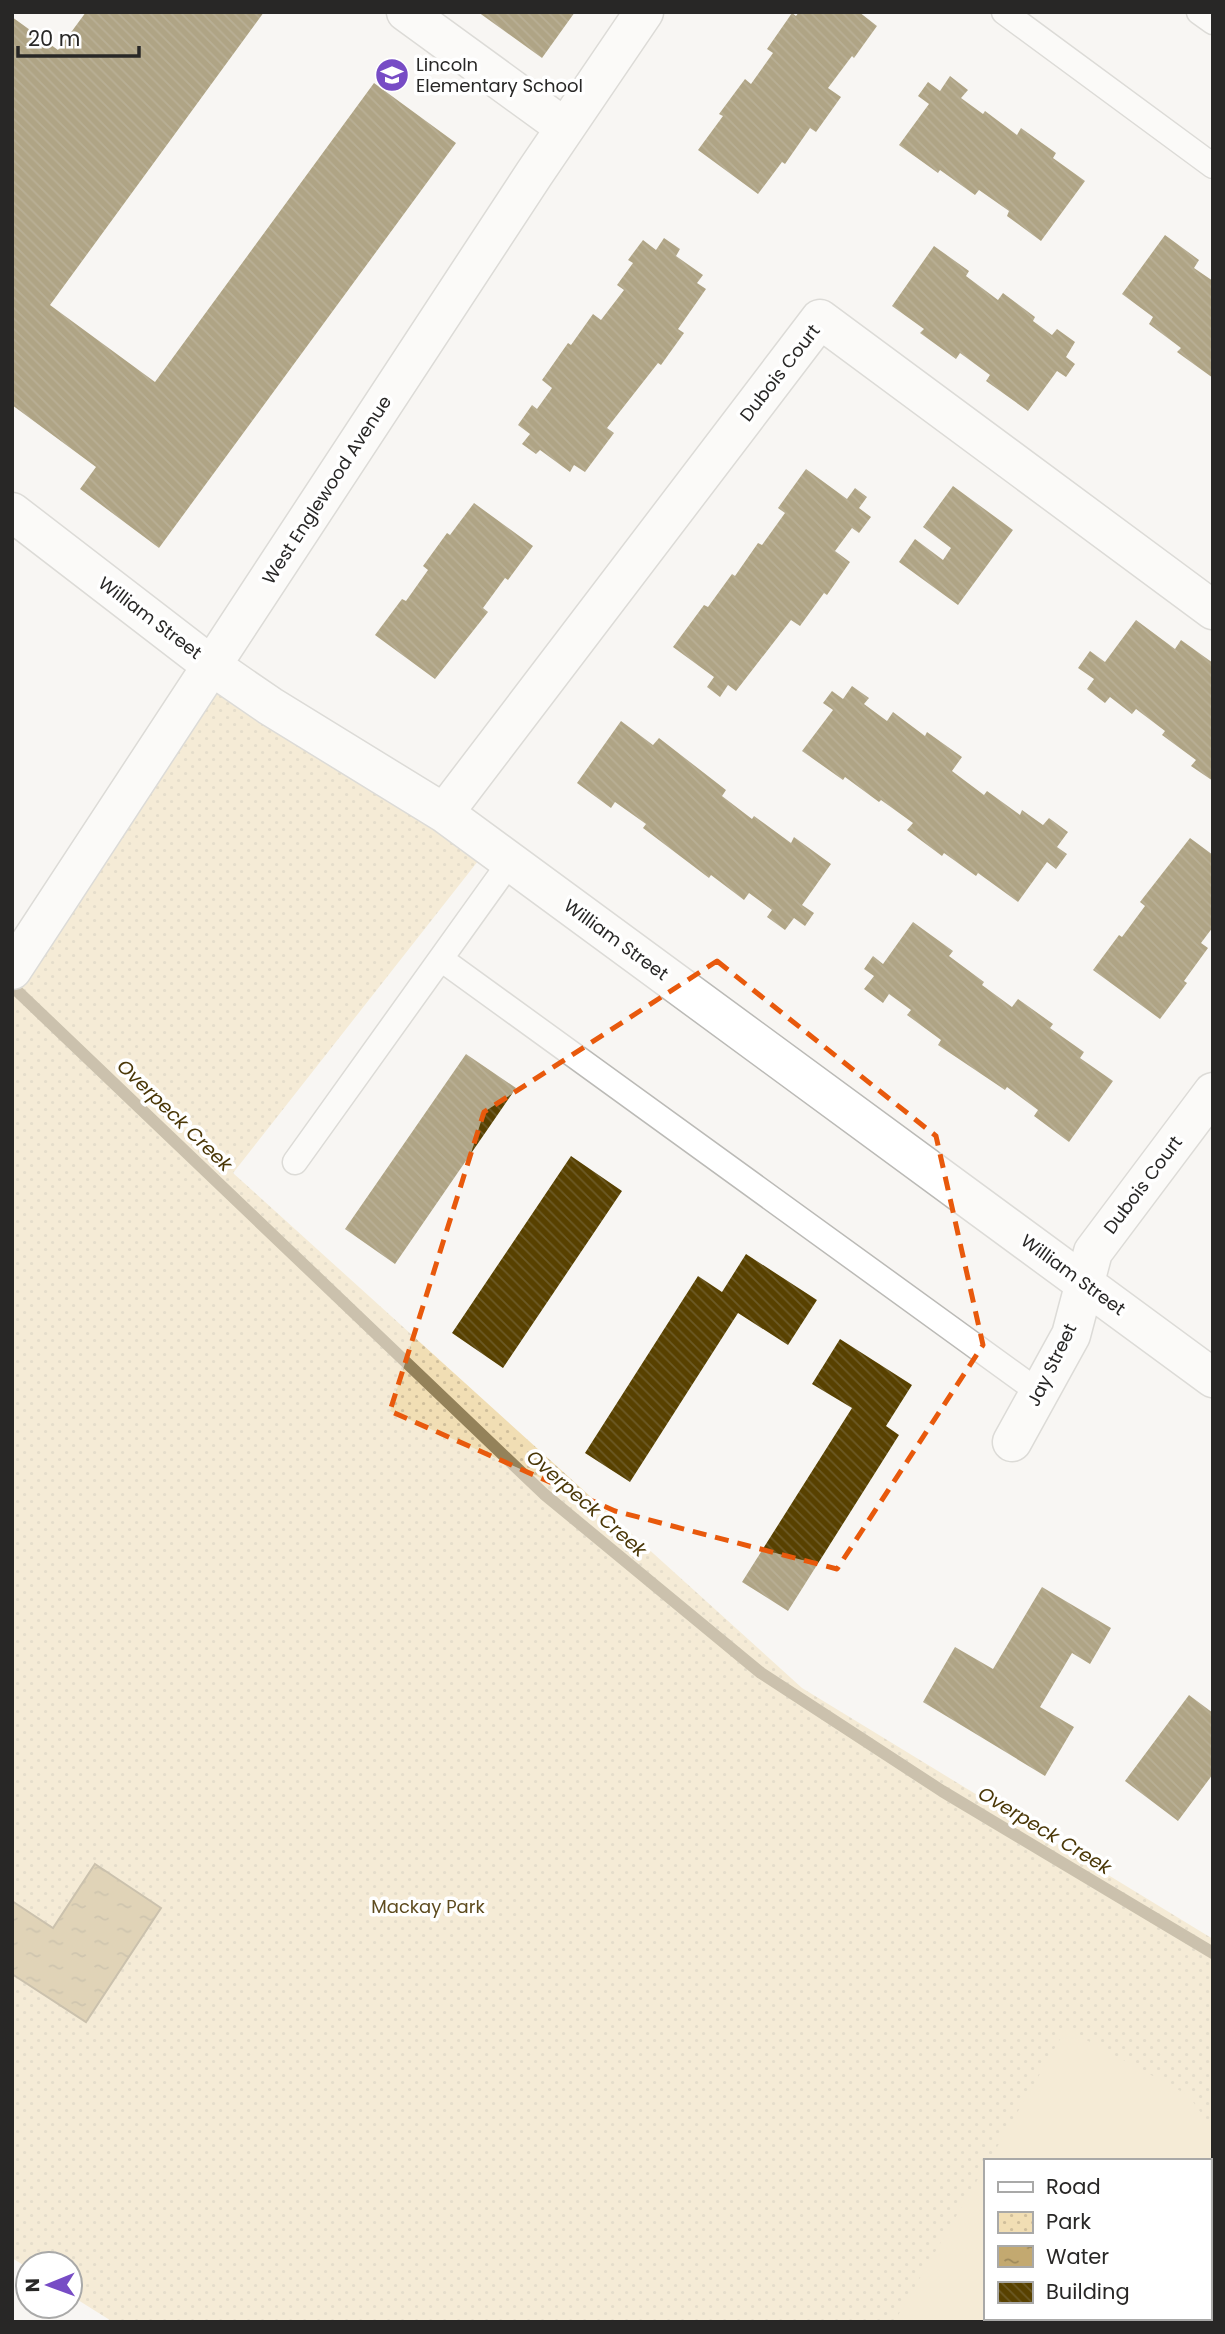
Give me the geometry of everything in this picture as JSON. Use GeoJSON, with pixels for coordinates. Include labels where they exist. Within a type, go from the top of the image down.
{"type":"FeatureCollection","features":[{"type":"Feature","properties":{"kind":"street"},"geometry":{"type":"LineString","coordinates":[[406,12],[564,127]]}},
{"type":"Feature","properties":{"kind":"street","name":"West Englewood Avenue"},"geometry":{"type":"LineString","coordinates":[[14,968],[564,127],[644,12]]}},
{"type":"Feature","properties":{"kind":"street","name":"Dubois Court"},"geometry":{"type":"LineString","coordinates":[[444,813],[820,319],[1213,610]]}},
{"type":"Feature","properties":{"kind":"street","name":"William Street"},"geometry":{"type":"LineString","coordinates":[[12,512],[212,666],[270,706],[444,813],[1213,1378]]}},
{"type":"Feature","properties":{"kind":"street","name":"Dubois Court"},"geometry":{"type":"LineString","coordinates":[[1085,1284],[1093,1252],[1213,1092]]}},
{"type":"Feature","properties":{"kind":"street","name":"Jay Street"},"geometry":{"type":"LineString","coordinates":[[1013,1443],[1071,1335],[1085,1284]]}},
{"type":"Feature","properties":{"kind":"lane"},"geometry":{"type":"LineString","coordinates":[[1004,12],[1213,166]]}},
{"type":"Feature","properties":{"kind":"lane"},"geometry":{"type":"LineString","coordinates":[[1199,12],[1213,22]]}},
{"type":"Feature","properties":{"kind":"lane"},"geometry":{"type":"LineString","coordinates":[[295,1162],[510,862]]}},
{"type":"Feature","properties":{"kind":"lane"},"geometry":{"type":"LineString","coordinates":[[441,959],[1040,1393]]}},
{"type":"Feature","properties":{"kind":"highlighted area"},"geometry":{"type":"Polygon","coordinates":[[[717,961],[936,1136],[983,1345],[837,1569],[615,1511],[390,1411],[484,1112],[717,961]]]}},
{"type":"Feature","properties":{"kind":"green space","name":"Mackay Park"},"geometry":{"type":"Polygon","coordinates":[[[234,668],[489,847],[233,1173],[802,1688],[1213,1939],[1213,2322],[113,2322],[84,2304],[84,2250],[14,2250],[14,2259],[12,999],[234,668]]]}},
{"type":"Feature","properties":{"kind":"green space"},"geometry":{"type":"Polygon","coordinates":[[[1066,2029],[1188,2095],[1213,2129],[1213,2322],[894,2322],[984,2169],[984,2320],[1211,2320],[1211,2159],[990,2159],[1066,2029]]]}},
{"type":"Feature","properties":{"kind":"water"},"geometry":{"type":"Polygon","coordinates":[[[95,1864],[161,1908],[86,2022],[12,1974],[12,1901],[53,1928],[95,1864]]]}},
{"type":"Feature","properties":{"kind":"building"},"geometry":{"type":"Polygon","coordinates":[[[86,12],[264,12],[50,305],[155,382],[374,83],[456,143],[159,548],[80,489],[96,467],[12,405],[12,17],[58,50],[86,12]]]}},
{"type":"Feature","properties":{"kind":"building"},"geometry":{"type":"Polygon","coordinates":[[[478,12],[575,12],[542,58],[478,12]]]}},
{"type":"Feature","properties":{"kind":"building"},"geometry":{"type":"Polygon","coordinates":[[[799,12],[859,12],[877,26],[828,88],[841,97],[816,132],[810,128],[785,164],[782,162],[758,194],[698,150],[723,116],[719,114],[745,79],[751,84],[773,53],[767,49],[792,13],[796,16],[799,12]]]}},
{"type":"Feature","properties":{"kind":"building"},"geometry":{"type":"Polygon","coordinates":[[[950,76],[968,90],[961,98],[983,114],[985,111],[1017,135],[1021,128],[1056,153],[1053,158],[1085,181],[1041,241],[1007,216],[1009,211],[979,190],[975,195],[899,145],[929,104],[918,96],[928,82],[940,91],[950,76]]]}},
{"type":"Feature","properties":{"kind":"building"},"geometry":{"type":"Polygon","coordinates":[[[1165,235],[1199,260],[1194,268],[1213,281],[1213,378],[1177,352],[1181,348],[1149,324],[1153,317],[1122,294],[1165,235]]]}},
{"type":"Feature","properties":{"kind":"building"},"geometry":{"type":"Polygon","coordinates":[[[664,238],[680,249],[676,256],[703,275],[697,283],[706,289],[678,329],[684,333],[661,365],[658,363],[607,428],[614,433],[585,472],[574,465],[570,472],[540,450],[536,454],[522,444],[530,434],[518,425],[532,405],[537,409],[552,388],[542,380],[568,343],[571,345],[593,314],[601,320],[624,290],[617,285],[633,263],[628,260],[643,240],[656,250],[664,238]]]}},
{"type":"Feature","properties":{"kind":"building"},"geometry":{"type":"Polygon","coordinates":[[[934,246],[969,271],[966,276],[998,300],[1003,293],[1035,317],[1033,321],[1052,335],[1057,329],[1075,342],[1066,357],[1075,364],[1066,377],[1057,371],[1028,411],[986,381],[990,375],[960,353],[956,359],[920,333],[924,329],[892,306],[934,246]]]}},
{"type":"Feature","properties":{"kind":"building"},"geometry":{"type":"Polygon","coordinates":[[[806,469],[847,499],[855,488],[867,497],[859,508],[871,517],[859,533],[852,528],[835,551],[850,562],[827,595],[824,593],[800,626],[791,620],[736,691],[728,685],[720,697],[707,687],[714,677],[673,647],[704,605],[708,607],[732,574],[735,576],[758,543],[762,545],[785,513],[778,508],[806,469]]]}},
{"type":"Feature","properties":{"kind":"building"},"geometry":{"type":"Polygon","coordinates":[[[953,486],[1013,530],[958,605],[899,562],[915,539],[943,560],[951,548],[923,527],[953,486]]]}},
{"type":"Feature","properties":{"kind":"building"},"geometry":{"type":"Polygon","coordinates":[[[474,503],[533,546],[508,580],[505,578],[483,608],[488,612],[435,679],[375,635],[402,599],[406,601],[428,570],[423,566],[447,533],[450,535],[474,503]]]}},
{"type":"Feature","properties":{"kind":"building"},"geometry":{"type":"Polygon","coordinates":[[[1136,620],[1175,649],[1181,640],[1213,663],[1213,781],[1191,766],[1196,760],[1162,735],[1165,731],[1136,709],[1132,714],[1110,697],[1105,703],[1087,689],[1094,679],[1078,668],[1090,651],[1105,662],[1136,620]]]}},
{"type":"Feature","properties":{"kind":"building"},"geometry":{"type":"Polygon","coordinates":[[[852,686],[869,698],[864,704],[887,721],[893,712],[925,736],[927,732],[962,757],[952,771],[984,795],[987,791],[1020,815],[1022,810],[1043,825],[1049,818],[1068,832],[1057,847],[1067,854],[1056,869],[1047,862],[1018,902],[978,873],[976,876],[944,853],[942,856],[907,830],[913,823],[802,751],[833,710],[823,703],[832,691],[843,699],[852,686]]]}},
{"type":"Feature","properties":{"kind":"building"},"geometry":{"type":"Polygon","coordinates":[[[621,721],[653,745],[659,738],[726,790],[722,796],[752,819],[754,816],[791,843],[794,837],[831,864],[802,905],[814,913],[805,926],[794,918],[785,930],[767,917],[772,910],[749,893],[744,900],[711,875],[709,878],[643,828],[646,824],[615,802],[611,808],[577,783],[621,721]]]}},
{"type":"Feature","properties":{"kind":"building"},"geometry":{"type":"Polygon","coordinates":[[[1190,838],[1213,855],[1213,927],[1201,943],[1208,948],[1184,981],[1187,983],[1160,1019],[1093,970],[1145,906],[1140,902],[1190,838]]]}},
{"type":"Feature","properties":{"kind":"building"},"geometry":{"type":"Polygon","coordinates":[[[913,922],[953,951],[949,956],[1012,1007],[1018,999],[1053,1024],[1050,1028],[1084,1052],[1080,1058],[1113,1081],[1069,1142],[1034,1116],[1038,1110],[1007,1087],[1005,1090],[938,1045],[941,1040],[907,1015],[911,1010],[889,994],[883,1003],[864,989],[874,976],[864,969],[873,956],[883,964],[913,922]]]}},
{"type":"Feature","properties":{"kind":"building"},"geometry":{"type":"Polygon","coordinates":[[[466,1054],[516,1088],[395,1264],[345,1229],[466,1054]]]}},
{"type":"Feature","properties":{"kind":"building"},"geometry":{"type":"Polygon","coordinates":[[[571,1156],[622,1191],[503,1368],[452,1333],[571,1156]]]}},
{"type":"Feature","properties":{"kind":"building"},"geometry":{"type":"Polygon","coordinates":[[[746,1254],[817,1300],[788,1345],[738,1313],[630,1482],[585,1453],[698,1276],[722,1292],[746,1254]]]}},
{"type":"Feature","properties":{"kind":"building"},"geometry":{"type":"Polygon","coordinates":[[[840,1339],[912,1385],[886,1426],[899,1435],[788,1611],[742,1582],[852,1408],[812,1384],[840,1339]]]}},
{"type":"Feature","properties":{"kind":"building"},"geometry":{"type":"Polygon","coordinates":[[[1042,1587],[1111,1628],[1090,1664],[1072,1653],[1040,1707],[1074,1727],[1045,1776],[923,1702],[955,1647],[993,1669],[1042,1587]]]}},
{"type":"Feature","properties":{"kind":"building"},"geometry":{"type":"Polygon","coordinates":[[[1189,1695],[1213,1713],[1213,1774],[1178,1821],[1125,1781],[1189,1695]]]}},
{"type":"Feature","properties":{"kind":"waterway","name":"Overpeck Creek"},"geometry":{"type":"LineString","coordinates":[[12,986],[544,1494],[761,1673],[942,1791],[1213,1953]]}},
{"type":"Feature","properties":{"kind":"place","name":"Lincoln Elementary School"},"geometry":{"type":"Point","coordinates":[392,75]}}]}
